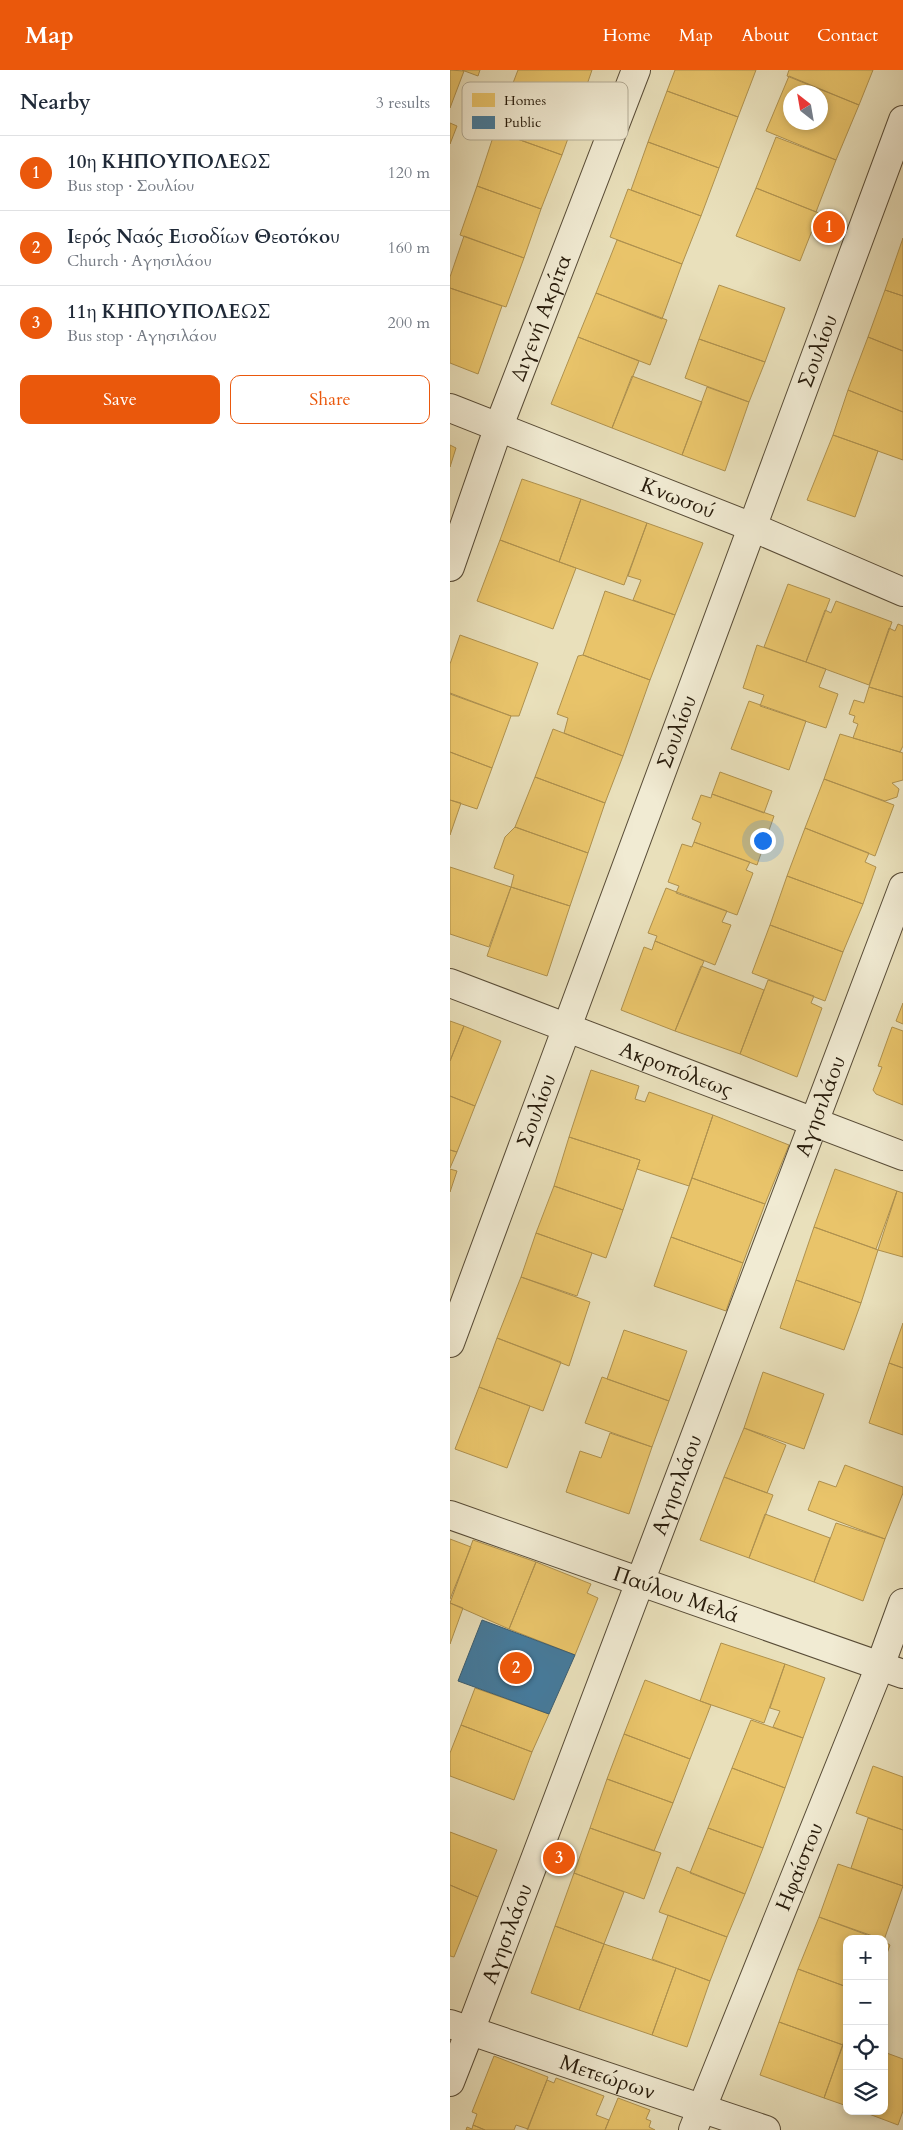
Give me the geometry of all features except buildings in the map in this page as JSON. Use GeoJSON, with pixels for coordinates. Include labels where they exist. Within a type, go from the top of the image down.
{"type":"FeatureCollection","features":[{"type":"Feature","properties":{"kind":"street","name":"Διγενή Ακρίτα"},"geometry":{"type":"LineString","coordinates":[[628,91],[636,70]]}},
{"type":"Feature","properties":{"kind":"street","name":"Σουλίου"},"geometry":{"type":"LineString","coordinates":[[450,1343],[903,120]]}},
{"type":"Feature","properties":{"kind":"street","name":"Διγενή Ακρίτα"},"geometry":{"type":"LineString","coordinates":[[450,567],[499,426],[609,140]]}},
{"type":"Feature","properties":{"kind":"street","name":"Κνωσού"},"geometry":{"type":"LineString","coordinates":[[450,408],[752,527],[903,592]]}},
{"type":"Feature","properties":{"kind":"street","name":"Αγησιλάου"},"geometry":{"type":"LineString","coordinates":[[450,2082],[460,2027],[641,1582],[903,887]]}},
{"type":"Feature","properties":{"kind":"street","name":"Ακροπόλεως"},"geometry":{"type":"LineString","coordinates":[[450,983],[903,1156]]}},
{"type":"Feature","properties":{"kind":"street","name":"Παύλου Μελά"},"geometry":{"type":"LineString","coordinates":[[450,1515],[892,1670]]}},
{"type":"Feature","properties":{"kind":"street","name":"Ηφαίστου"},"geometry":{"type":"LineString","coordinates":[[698,2119],[892,1670],[903,1604]]}},
{"type":"Feature","properties":{"kind":"street","name":"Μετεώρων"},"geometry":{"type":"LineString","coordinates":[[460,2027],[698,2119],[766,2130]]}},
{"type":"Feature","properties":{"kind":"place","name":"10η ΚΗΠΟΥΠΟΛΕΩΣ"},"geometry":{"type":"Point","coordinates":[829,227]}},
{"type":"Feature","properties":{"kind":"place","name":"Ιερός Ναός Εισοδίων Θεοτόκου"},"geometry":{"type":"Point","coordinates":[516,1668]}},
{"type":"Feature","properties":{"kind":"place","name":"11η ΚΗΠΟΥΠΟΛΕΩΣ"},"geometry":{"type":"Point","coordinates":[559,1858]}}]}
